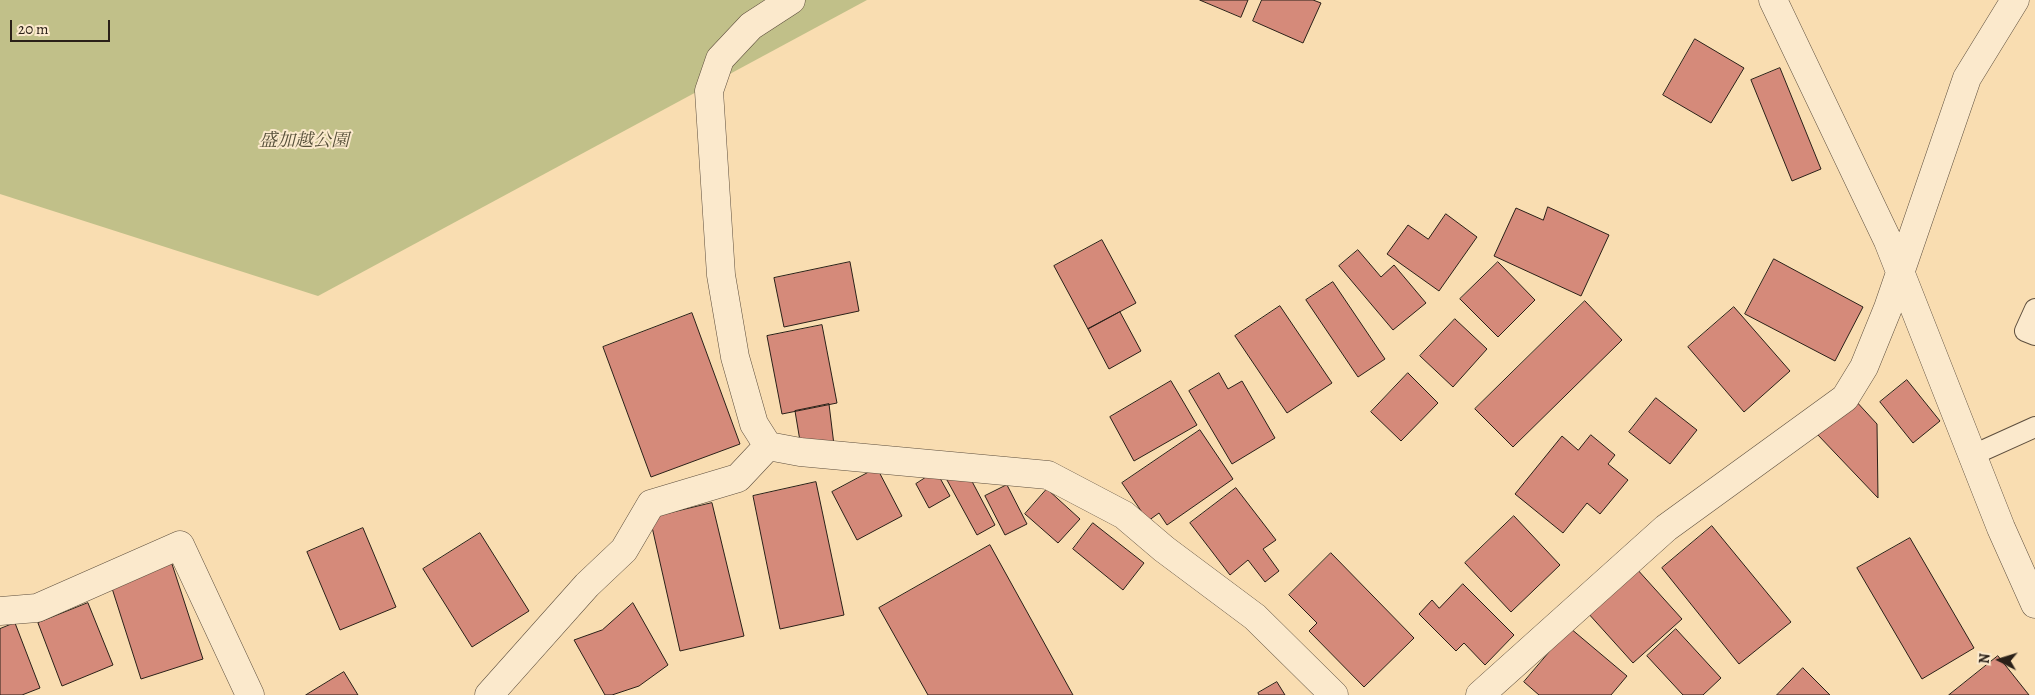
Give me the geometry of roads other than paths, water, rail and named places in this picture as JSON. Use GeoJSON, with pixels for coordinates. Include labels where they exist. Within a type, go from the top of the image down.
{"type":"FeatureCollection","features":[{"type":"Feature","properties":{"kind":"street"},"geometry":{"type":"LineString","coordinates":[[791,0],[751,26],[720,59],[709,91],[721,275],[735,357],[754,424],[768,446],[800,452],[1048,475],[1124,515],[1164,549],[1255,616],[1334,695]]}},
{"type":"Feature","properties":{"kind":"street"},"geometry":{"type":"LineString","coordinates":[[1773,0],[1888,241],[2002,528],[2035,604]]}},
{"type":"Feature","properties":{"kind":"street"},"geometry":{"type":"LineString","coordinates":[[1494,691],[1666,528],[1845,398],[1864,367],[1888,308],[1967,78],[2015,0]]}},
{"type":"Feature","properties":{"kind":"street"},"geometry":{"type":"LineString","coordinates":[[489,695],[587,585],[624,550],[651,504],[738,478],[768,446]]}},
{"type":"Feature","properties":{"kind":"street"},"geometry":{"type":"LineString","coordinates":[[0,611],[37,608],[180,545],[250,695]]}},
{"type":"Feature","properties":{"kind":"lane"},"geometry":{"type":"LineString","coordinates":[[2035,308],[2025,331],[2035,335]]}},
{"type":"Feature","properties":{"kind":"lane"},"geometry":{"type":"LineString","coordinates":[[1973,455],[2035,427]]}},
{"type":"Feature","properties":{"kind":"park label","name":"盛加越公園"},"geometry":{"type":"Point","coordinates":[304,142]}}]}
